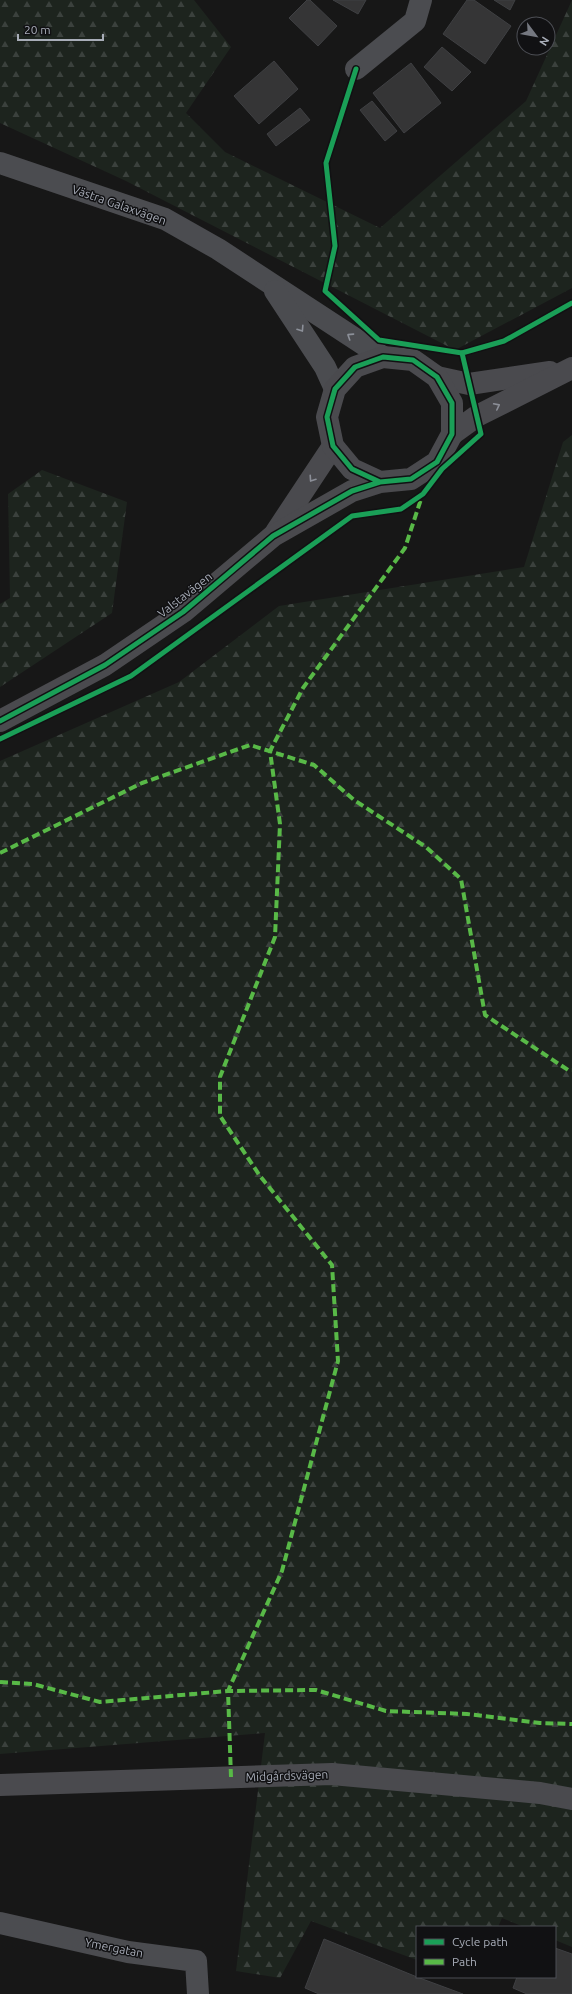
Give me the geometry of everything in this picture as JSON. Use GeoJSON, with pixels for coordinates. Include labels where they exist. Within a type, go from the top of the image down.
{"type":"FeatureCollection","features":[{"type":"Feature","properties":{"kind":"street"},"geometry":{"type":"LineString","coordinates":[[356,69],[415,21],[420,0]]}},
{"type":"Feature","properties":{"kind":"street","name":"Västra Galaxvägen"},"geometry":{"type":"LineString","coordinates":[[0,163],[164,219],[218,249],[383,357]]}},
{"type":"Feature","properties":{"kind":"street","name":"Västra Galaxvägen"},"geometry":{"type":"LineString","coordinates":[[272,285],[325,367],[335,389]]}},
{"type":"Feature","properties":{"kind":"street","name":"Valstavägen"},"geometry":{"type":"LineString","coordinates":[[0,721],[105,665],[183,612],[273,536],[352,491],[380,482],[411,479],[437,462],[452,434],[452,403],[437,377],[413,360],[383,357],[355,367],[335,389],[328,417],[333,446],[352,469],[380,482]]}},
{"type":"Feature","properties":{"kind":"street"},"geometry":{"type":"LineString","coordinates":[[437,377],[469,384],[570,369]]}},
{"type":"Feature","properties":{"kind":"street"},"geometry":{"type":"LineString","coordinates":[[452,434],[477,416],[570,369]]}},
{"type":"Feature","properties":{"kind":"street","name":"Valstavägen"},"geometry":{"type":"LineString","coordinates":[[273,536],[333,446]]}},
{"type":"Feature","properties":{"kind":"street","name":"Midgårdsvägen"},"geometry":{"type":"LineString","coordinates":[[0,1785],[332,1774],[540,1793],[572,1799]]}},
{"type":"Feature","properties":{"kind":"street","name":"Ymergatan"},"geometry":{"type":"LineString","coordinates":[[0,1922],[128,1952],[196,1961],[198,1994]]}},
{"type":"Feature","properties":{"kind":"green space"},"geometry":{"type":"Polygon","coordinates":[[[0,0],[194,0],[231,47],[186,113],[225,152],[380,228],[526,101],[546,56],[556,56],[556,35],[572,0],[572,288],[455,350],[126,181],[0,123],[0,0]]]}},
{"type":"Feature","properties":{"kind":"green space"},"geometry":{"type":"Polygon","coordinates":[[[572,435],[572,1947],[556,1940],[556,1926],[522,1926],[502,1918],[498,1926],[416,1926],[416,1960],[311,1921],[280,1978],[236,1971],[265,1733],[0,1754],[0,761],[179,682],[279,606],[524,567],[563,442],[572,435]]]}},
{"type":"Feature","properties":{"kind":"green space"},"geometry":{"type":"Polygon","coordinates":[[[42,470],[127,502],[112,613],[0,687],[0,604],[10,598],[8,494],[42,470]]]}},
{"type":"Feature","properties":{"kind":"building"},"geometry":{"type":"Polygon","coordinates":[[[307,0],[310,0],[337,26],[318,46],[289,18],[307,0]]]}},
{"type":"Feature","properties":{"kind":"building"},"geometry":{"type":"Polygon","coordinates":[[[333,0],[366,0],[358,14],[333,0]]]}},
{"type":"Feature","properties":{"kind":"building"},"geometry":{"type":"Polygon","coordinates":[[[467,0],[474,0],[511,26],[485,64],[443,34],[467,0]]]}},
{"type":"Feature","properties":{"kind":"building"},"geometry":{"type":"Polygon","coordinates":[[[494,0],[515,0],[510,10],[494,0]]]}},
{"type":"Feature","properties":{"kind":"building"},"geometry":{"type":"Polygon","coordinates":[[[442,47],[471,72],[452,91],[424,67],[442,47]]]}},
{"type":"Feature","properties":{"kind":"building"},"geometry":{"type":"Polygon","coordinates":[[[274,61],[298,89],[259,124],[234,96],[274,61]]]}},
{"type":"Feature","properties":{"kind":"building"},"geometry":{"type":"Polygon","coordinates":[[[411,63],[441,103],[404,133],[373,93],[411,63]]]}},
{"type":"Feature","properties":{"kind":"building"},"geometry":{"type":"Polygon","coordinates":[[[372,101],[397,131],[385,141],[360,110],[372,101]]]}},
{"type":"Feature","properties":{"kind":"building"},"geometry":{"type":"Polygon","coordinates":[[[300,108],[310,120],[276,146],[267,134],[300,108]]]}},
{"type":"Feature","properties":{"kind":"building"},"geometry":{"type":"Polygon","coordinates":[[[324,1939],[416,1977],[416,1978],[463,1994],[319,1994],[305,1988],[324,1939]]]}},
{"type":"Feature","properties":{"kind":"building"},"geometry":{"type":"Polygon","coordinates":[[[556,1948],[572,1954],[572,1994],[527,1994],[513,1988],[517,1978],[556,1978],[556,1948]]]}},
{"type":"Feature","properties":{"kind":"marked path"},"geometry":{"type":"LineString","coordinates":[[231,1777],[228,1691],[282,1571],[338,1361],[332,1265],[260,1176],[220,1116],[220,1077],[275,937],[280,824],[270,751],[303,688],[405,548],[422,496]]}},
{"type":"Feature","properties":{"kind":"marked path"},"geometry":{"type":"LineString","coordinates":[[0,853],[142,783],[250,745],[314,765],[354,800],[426,847],[461,879],[485,1015],[568,1070],[572,1070]]}},
{"type":"Feature","properties":{"kind":"marked path"},"geometry":{"type":"LineString","coordinates":[[0,1682],[33,1684],[100,1702],[228,1691],[316,1690],[386,1711],[467,1714],[540,1723],[572,1724]]}},
{"type":"Feature","properties":{"kind":"cycle path"},"geometry":{"type":"LineString","coordinates":[[356,69],[326,163],[335,246],[325,291],[379,340],[462,353]]}},
{"type":"Feature","properties":{"kind":"cycle path"},"geometry":{"type":"LineString","coordinates":[[0,739],[131,676],[352,516],[401,509],[423,494],[442,469],[481,434],[462,353],[504,341],[572,303]]}},
{"type":"Feature","properties":{"kind":"cycle path"},"geometry":{"type":"LineString","coordinates":[[0,721],[105,665],[183,612],[273,536],[352,491],[380,482],[411,479],[437,462],[452,434],[452,403],[437,377],[413,360],[383,357],[355,367],[335,389],[327,417],[333,446],[352,469],[380,482]]}}]}
